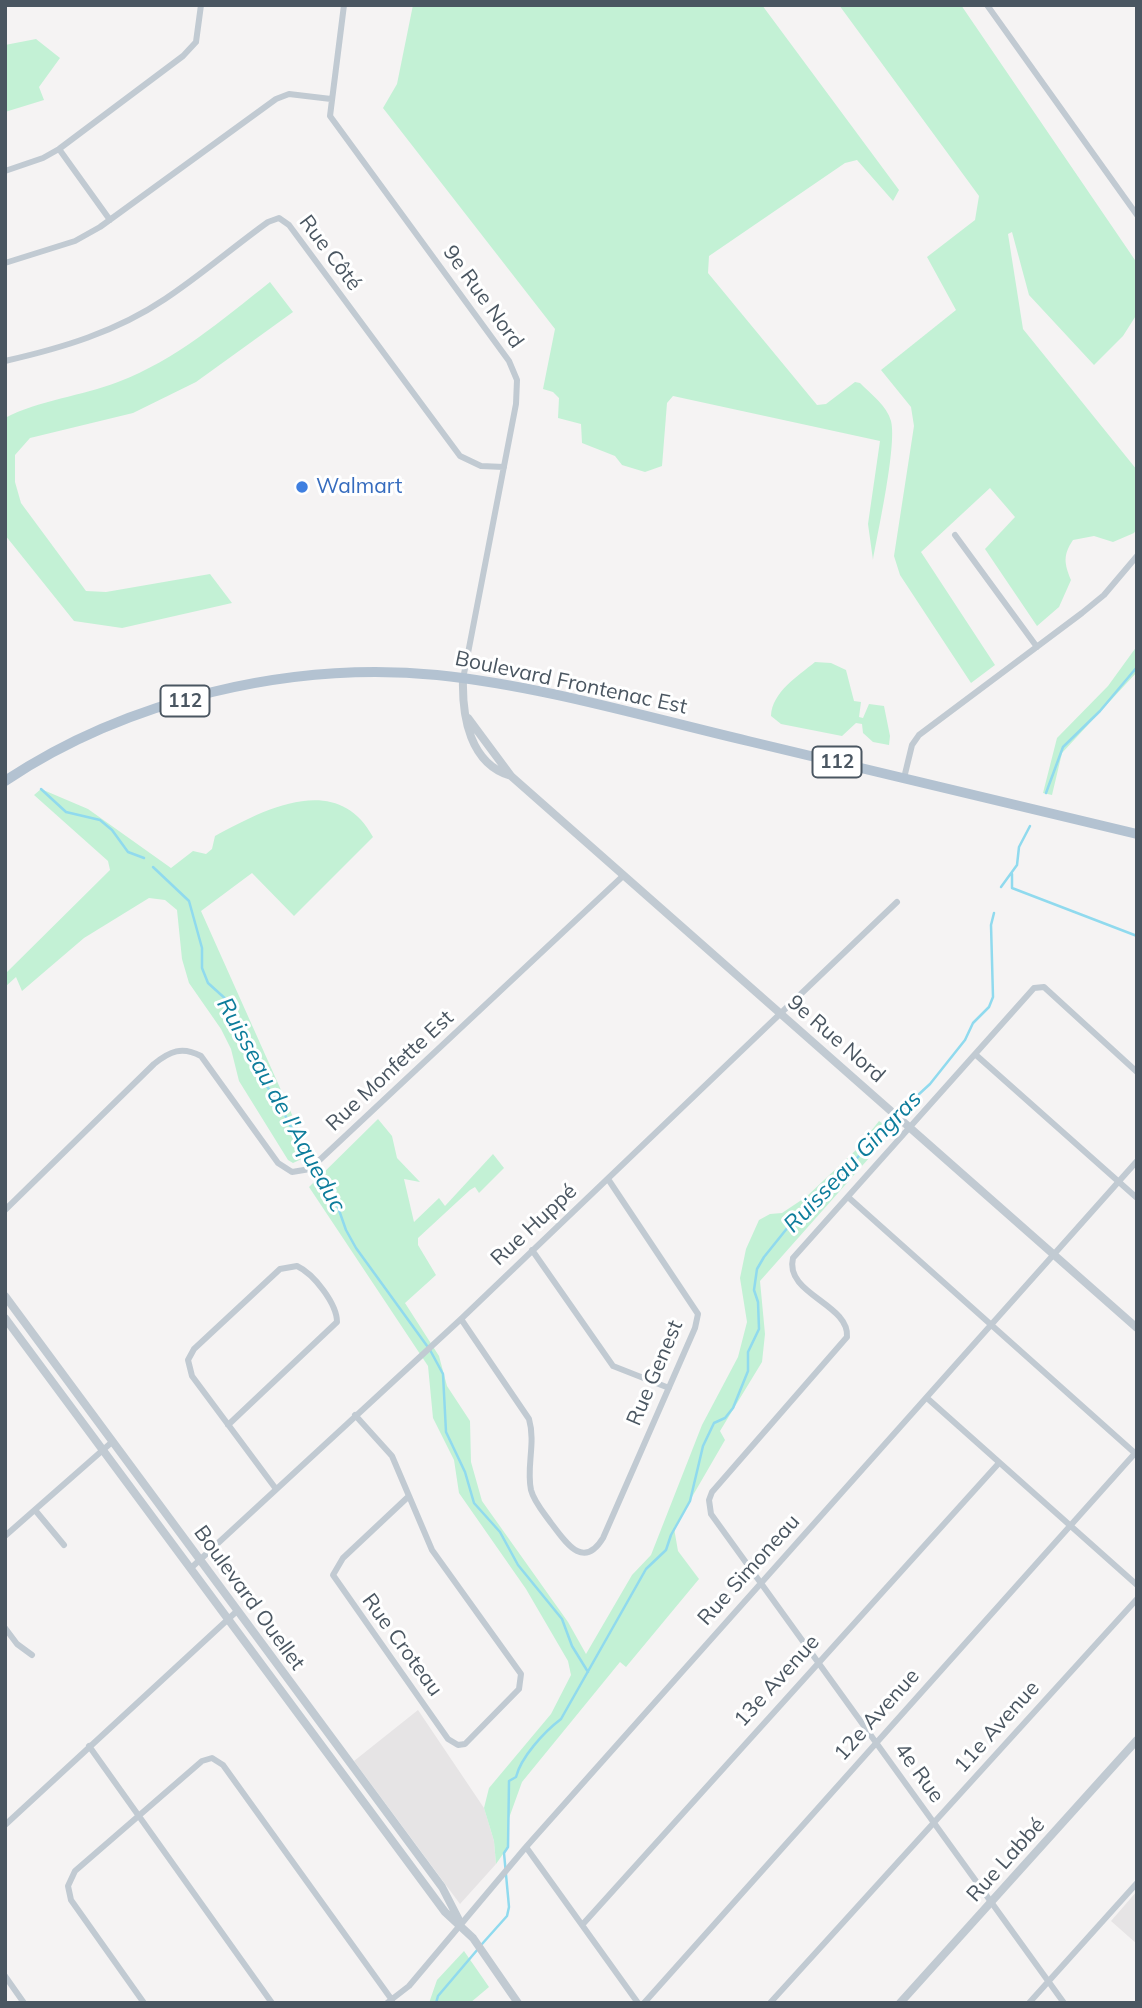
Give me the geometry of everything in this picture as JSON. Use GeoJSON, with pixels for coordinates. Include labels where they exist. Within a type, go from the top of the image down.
{"type":"FeatureCollection","features":[{"type":"Feature","properties":{"kind":"main road","name":"Boulevard Frontenac Est"},"geometry":{"type":"LineString","coordinates":[[5,782],[108,727],[217,693],[335,674],[409,673],[463,679],[616,709],[1137,834]]}},
{"type":"Feature","properties":{"kind":"street"},"geometry":{"type":"LineString","coordinates":[[5,171],[59,149],[191,50],[198,34],[201,5]]}},
{"type":"Feature","properties":{"kind":"street"},"geometry":{"type":"LineString","coordinates":[[336,5],[344,6]]}},
{"type":"Feature","properties":{"kind":"street"},"geometry":{"type":"LineString","coordinates":[[987,5],[1137,215]]}},
{"type":"Feature","properties":{"kind":"street","name":"9e Rue Nord"},"geometry":{"type":"LineString","coordinates":[[344,6],[331,99],[330,116],[333,123],[516,374],[517,395],[463,679],[471,740],[481,757],[497,772],[511,776]]}},
{"type":"Feature","properties":{"kind":"street"},"geometry":{"type":"LineString","coordinates":[[5,263],[75,241],[110,220],[269,103],[289,94],[331,99]]}},
{"type":"Feature","properties":{"kind":"street"},"geometry":{"type":"LineString","coordinates":[[59,149],[110,220]]}},
{"type":"Feature","properties":{"kind":"street","name":"Rue Côté"},"geometry":{"type":"LineString","coordinates":[[5,361],[82,340],[138,316],[166,299],[268,222],[279,218],[289,225],[460,456],[481,466],[504,467]]}},
{"type":"Feature","properties":{"kind":"street"},"geometry":{"type":"LineString","coordinates":[[956,535],[1037,647]]}},
{"type":"Feature","properties":{"kind":"street"},"geometry":{"type":"LineString","coordinates":[[904,778],[912,745],[919,735],[1104,594],[1137,556]]}},
{"type":"Feature","properties":{"kind":"street","name":"9e Rue Nord"},"geometry":{"type":"LineString","coordinates":[[468,718],[511,776],[1137,1328]]}},
{"type":"Feature","properties":{"kind":"street","name":"Rue Monfette Est"},"geometry":{"type":"LineString","coordinates":[[5,1210],[154,1063],[181,1049],[201,1056],[278,1163],[292,1172],[310,1169],[622,876]]}},
{"type":"Feature","properties":{"kind":"street","name":"Rue Huppé"},"geometry":{"type":"LineString","coordinates":[[191,1568],[461,1319],[897,902]]}},
{"type":"Feature","properties":{"kind":"street"},"geometry":{"type":"LineString","coordinates":[[1136,1453],[848,1197],[1037,986],[1044,987],[1137,1072]]}},
{"type":"Feature","properties":{"kind":"street"},"geometry":{"type":"LineString","coordinates":[[976,1055],[1137,1198]]}},
{"type":"Feature","properties":{"kind":"street","name":"Rue Simoneau"},"geometry":{"type":"LineString","coordinates":[[389,2001],[409,1986],[526,1847],[1137,1161]]}},
{"type":"Feature","properties":{"kind":"street","name":"Rue Genest"},"geometry":{"type":"LineString","coordinates":[[461,1319],[529,1419],[532,1439],[530,1486],[534,1499],[569,1547],[574,1551],[595,1548],[603,1538],[669,1388],[698,1314],[608,1179]]}},
{"type":"Feature","properties":{"kind":"street","name":"4e Rue"},"geometry":{"type":"LineString","coordinates":[[848,1197],[793,1258],[791,1265],[795,1278],[845,1323],[847,1337],[712,1492],[709,1500],[711,1514],[1064,2003]]}},
{"type":"Feature","properties":{"kind":"street"},"geometry":{"type":"LineString","coordinates":[[532,1250],[613,1366],[669,1388]]}},
{"type":"Feature","properties":{"kind":"street"},"geometry":{"type":"LineString","coordinates":[[229,1424],[335,1327],[337,1317],[334,1307],[306,1272],[297,1266],[284,1266],[194,1349],[188,1360],[192,1376],[276,1489]]}},
{"type":"Feature","properties":{"kind":"street","name":"Boulevard Ouellet"},"geometry":{"type":"LineString","coordinates":[[5,1296],[442,1886],[460,1923]]}},
{"type":"Feature","properties":{"kind":"street","name":"Boulevard Ouellet"},"geometry":{"type":"LineString","coordinates":[[5,1318],[445,1912],[460,1923],[473,1938],[518,2003]]}},
{"type":"Feature","properties":{"kind":"street"},"geometry":{"type":"LineString","coordinates":[[927,1398],[1137,1585]]}},
{"type":"Feature","properties":{"kind":"street"},"geometry":{"type":"LineString","coordinates":[[355,1415],[393,1456],[409,1496]]}},
{"type":"Feature","properties":{"kind":"street"},"geometry":{"type":"LineString","coordinates":[[5,1536],[112,1442]]}},
{"type":"Feature","properties":{"kind":"street","name":"12e Avenue"},"geometry":{"type":"LineString","coordinates":[[644,2003],[1136,1453]]}},
{"type":"Feature","properties":{"kind":"street","name":"13e Avenue"},"geometry":{"type":"LineString","coordinates":[[583,1924],[999,1463]]}},
{"type":"Feature","properties":{"kind":"street","name":"Rue Croteau"},"geometry":{"type":"LineString","coordinates":[[409,1496],[432,1550],[522,1679],[519,1689],[470,1742],[453,1743],[335,1582],[333,1575],[337,1563],[409,1496]]}},
{"type":"Feature","properties":{"kind":"street"},"geometry":{"type":"LineString","coordinates":[[35,1510],[64,1545]]}},
{"type":"Feature","properties":{"kind":"street","name":"11e Avenue"},"geometry":{"type":"LineString","coordinates":[[770,2003],[1137,1599]]}},
{"type":"Feature","properties":{"kind":"street"},"geometry":{"type":"LineString","coordinates":[[5,1825],[237,1611]]}},
{"type":"Feature","properties":{"kind":"street"},"geometry":{"type":"LineString","coordinates":[[5,1628],[17,1644],[32,1655]]}},
{"type":"Feature","properties":{"kind":"street","name":"Rue Labbé"},"geometry":{"type":"LineString","coordinates":[[900,2003],[1137,1740]]}},
{"type":"Feature","properties":{"kind":"street"},"geometry":{"type":"LineString","coordinates":[[89,1746],[272,2003]]}},
{"type":"Feature","properties":{"kind":"street"},"geometry":{"type":"LineString","coordinates":[[144,2003],[71,1900],[68,1885],[75,1871],[202,1760],[212,1758],[223,1765],[389,2001]]}},
{"type":"Feature","properties":{"kind":"street"},"geometry":{"type":"LineString","coordinates":[[526,1847],[638,2003]]}},
{"type":"Feature","properties":{"kind":"street"},"geometry":{"type":"LineString","coordinates":[[1030,2003],[1137,1883]]}},
{"type":"Feature","properties":{"kind":"street"},"geometry":{"type":"LineString","coordinates":[[5,1976],[22,2002]]}},
{"type":"Feature","properties":{"kind":"shaded area"},"geometry":{"type":"Polygon","coordinates":[[[418,1710],[484,1808],[494,1841],[496,1864],[460,1904],[354,1761],[418,1710]]]}},
{"type":"Feature","properties":{"kind":"shaded area"},"geometry":{"type":"Polygon","coordinates":[[[1137,1891],[1137,1944],[1111,1921],[1137,1891]]]}},
{"type":"Feature","properties":{"kind":"green space"},"geometry":{"type":"Polygon","coordinates":[[[413,5],[762,5],[899,190],[893,201],[857,160],[845,163],[709,256],[708,273],[817,405],[826,404],[855,382],[860,383],[886,410],[891,421],[891,449],[873,560],[868,524],[880,441],[673,396],[667,403],[662,466],[645,472],[622,465],[615,456],[582,443],[581,424],[558,418],[559,398],[553,392],[543,389],[555,329],[383,108],[397,84],[413,5]]]}},
{"type":"Feature","properties":{"kind":"green space"},"geometry":{"type":"Polygon","coordinates":[[[839,5],[961,5],[1137,263],[1137,314],[1123,336],[1094,365],[1029,295],[1012,232],[1008,234],[1023,329],[1137,470],[1137,528],[1134,533],[1113,542],[1094,536],[1073,540],[1067,550],[1066,559],[1071,580],[1059,607],[1037,626],[985,549],[1015,517],[990,488],[921,552],[995,665],[971,683],[900,575],[894,556],[914,426],[911,407],[881,370],[956,310],[927,257],[975,220],[979,196],[839,5]]]}},
{"type":"Feature","properties":{"kind":"green space"},"geometry":{"type":"Polygon","coordinates":[[[36,39],[60,58],[39,87],[44,100],[5,112],[5,45],[36,39]]]}},
{"type":"Feature","properties":{"kind":"green space"},"geometry":{"type":"Polygon","coordinates":[[[270,282],[293,312],[196,382],[133,413],[30,438],[15,455],[15,482],[21,503],[86,591],[106,592],[210,574],[232,603],[122,628],[74,621],[5,535],[5,418],[32,407],[104,387],[139,373],[198,338],[270,282]]]}},
{"type":"Feature","properties":{"kind":"green space"},"geometry":{"type":"Polygon","coordinates":[[[1137,646],[1137,672],[1062,753],[1052,795],[1043,793],[1057,738],[1108,686],[1137,646]]]}},
{"type":"Feature","properties":{"kind":"green space"},"geometry":{"type":"Polygon","coordinates":[[[815,662],[831,663],[846,670],[854,701],[861,702],[859,717],[863,718],[869,704],[884,706],[890,736],[889,745],[873,742],[863,733],[862,724],[856,723],[842,736],[781,724],[771,716],[772,707],[781,692],[815,662]]]}},
{"type":"Feature","properties":{"kind":"green space"},"geometry":{"type":"Polygon","coordinates":[[[41,789],[88,809],[171,868],[193,851],[206,854],[212,849],[215,836],[234,826],[277,807],[298,802],[320,800],[340,805],[358,817],[373,837],[294,916],[252,873],[201,911],[310,1155],[293,1163],[288,1160],[239,1081],[231,1049],[221,1029],[189,983],[182,959],[177,910],[165,900],[149,898],[84,938],[22,991],[16,977],[5,987],[5,974],[110,870],[108,861],[34,795],[41,789]]]}},
{"type":"Feature","properties":{"kind":"green space"},"geometry":{"type":"Polygon","coordinates":[[[378,1119],[392,1136],[397,1158],[420,1182],[404,1179],[414,1222],[439,1198],[445,1206],[493,1154],[504,1168],[479,1193],[475,1187],[470,1190],[418,1238],[418,1245],[436,1275],[405,1303],[439,1356],[447,1386],[470,1421],[471,1462],[482,1501],[568,1622],[586,1654],[632,1575],[651,1555],[702,1425],[738,1357],[747,1322],[740,1278],[746,1249],[759,1220],[770,1214],[782,1213],[806,1197],[856,1150],[879,1121],[893,1131],[760,1281],[765,1334],[762,1362],[720,1431],[725,1440],[674,1528],[678,1551],[699,1579],[626,1667],[620,1662],[522,1782],[509,1818],[508,1847],[496,1864],[494,1841],[484,1808],[489,1788],[551,1714],[571,1675],[568,1661],[526,1589],[459,1493],[454,1460],[433,1418],[428,1366],[309,1187],[378,1119]]]}},
{"type":"Feature","properties":{"kind":"green space"},"geometry":{"type":"Polygon","coordinates":[[[464,1951],[489,1987],[470,2003],[429,2003],[437,1980],[464,1951]]]}},
{"type":"Feature","properties":{"kind":"waterway","name":"Ruisseau Gingras"},"geometry":{"type":"LineString","coordinates":[[1046,793],[1063,747],[1100,711],[1137,667]]}},
{"type":"Feature","properties":{"kind":"waterway","name":"Ruisseau de l'Aqueduc"},"geometry":{"type":"LineString","coordinates":[[41,789],[66,812],[100,820],[112,830],[128,852],[144,858]]}},
{"type":"Feature","properties":{"kind":"waterway","name":"Ruisseau Gingras"},"geometry":{"type":"LineString","coordinates":[[1001,887],[1017,865],[1019,847],[1030,826]]}},
{"type":"Feature","properties":{"kind":"waterway","name":"Ruisseau de l'Aqueduc"},"geometry":{"type":"LineString","coordinates":[[153,867],[189,901],[202,948],[202,968],[208,983],[229,1002],[232,1020],[253,1065],[282,1109],[307,1159],[328,1179],[346,1230],[356,1248],[430,1350],[443,1374],[446,1432],[465,1472],[474,1503],[500,1532],[518,1565],[562,1619],[572,1646],[588,1672]]}},
{"type":"Feature","properties":{"kind":"waterway"},"geometry":{"type":"LineString","coordinates":[[1012,874],[1012,888],[1137,936]]}},
{"type":"Feature","properties":{"kind":"waterway","name":"Ruisseau Gingras"},"geometry":{"type":"LineString","coordinates":[[482,1944],[507,1916],[509,1907],[504,1853],[508,1847],[509,1781],[516,1777],[534,1745],[561,1719],[646,1569],[666,1550],[671,1535],[690,1501],[703,1446],[714,1423],[725,1418],[733,1408],[748,1371],[748,1352],[759,1329],[758,1302],[754,1290],[757,1269],[801,1211],[838,1181],[863,1151],[882,1138],[893,1118],[930,1084],[965,1040],[973,1023],[989,1007],[993,997],[991,925],[994,913]]}},
{"type":"Feature","properties":{"kind":"waterway"},"geometry":{"type":"LineString","coordinates":[[436,2003],[438,1996],[478,1949]]}},
{"type":"Feature","properties":{"kind":"place","name":"Walmart"},"geometry":{"type":"Point","coordinates":[302,487]}}]}
